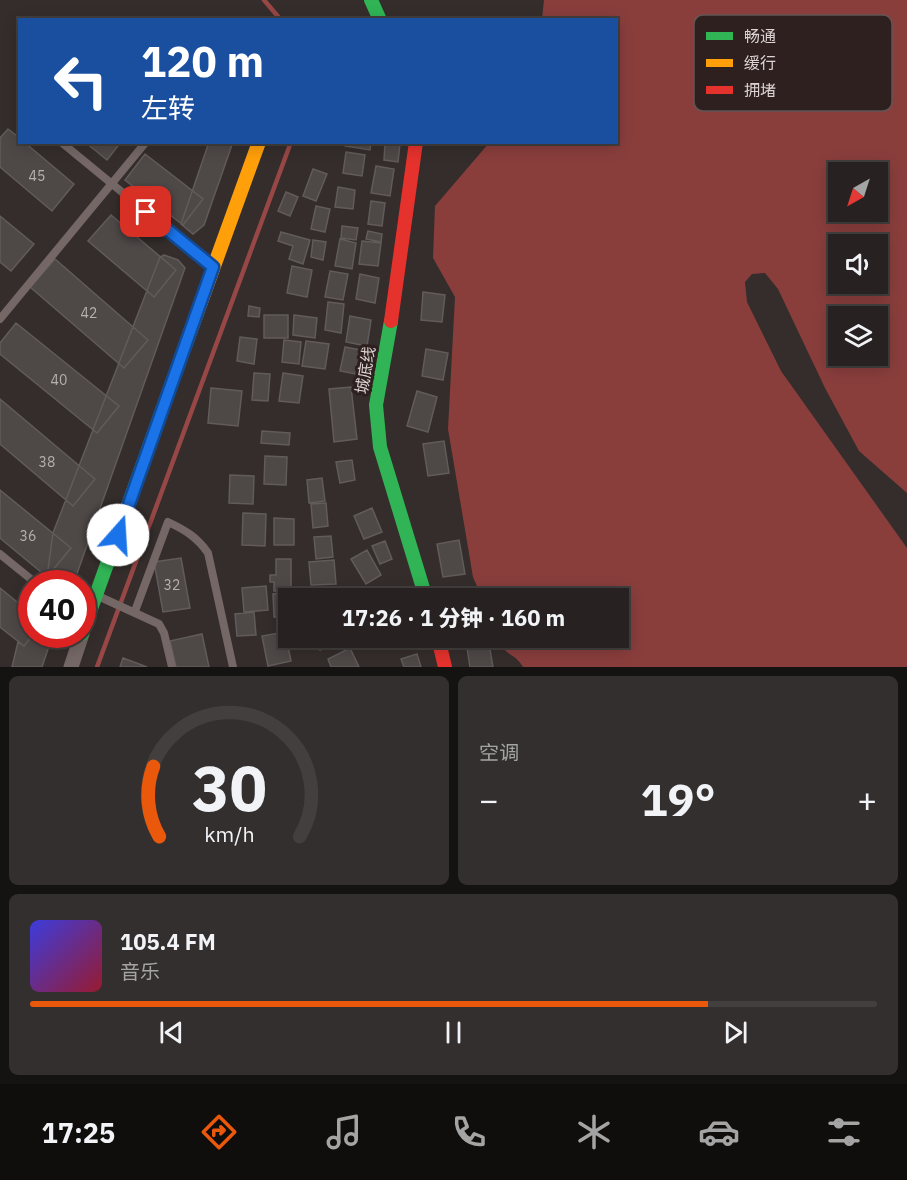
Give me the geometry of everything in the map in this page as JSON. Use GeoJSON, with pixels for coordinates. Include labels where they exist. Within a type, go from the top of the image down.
{"type":"FeatureCollection","features":[{"type":"Feature","properties":{"kind":"main road"},"geometry":{"type":"LineString","coordinates":[[372,0],[379,18]]}},
{"type":"Feature","properties":{"kind":"main road"},"geometry":{"type":"LineString","coordinates":[[96,596],[258,144]]}},
{"type":"Feature","properties":{"kind":"main road","name":"城底线"},"geometry":{"type":"LineString","coordinates":[[416,144],[389,333],[376,405],[380,447],[423,588]]}},
{"type":"Feature","properties":{"kind":"main road"},"geometry":{"type":"LineString","coordinates":[[440,648],[445,667]]}},
{"type":"Feature","properties":{"kind":"street"},"geometry":{"type":"LineString","coordinates":[[71,667],[77,648]]}},
{"type":"Feature","properties":{"kind":"lane"},"geometry":{"type":"LineString","coordinates":[[63,144],[213,267]]}},
{"type":"Feature","properties":{"kind":"lane"},"geometry":{"type":"LineString","coordinates":[[0,319],[144,144]]}},
{"type":"Feature","properties":{"kind":"lane"},"geometry":{"type":"LineString","coordinates":[[135,611],[168,522],[188,531],[199,540],[208,553],[233,667]]}},
{"type":"Feature","properties":{"kind":"lane"},"geometry":{"type":"LineString","coordinates":[[0,554],[20,570]]}},
{"type":"Feature","properties":{"kind":"lane"},"geometry":{"type":"LineString","coordinates":[[96,596],[135,611],[159,624],[164,633],[172,667]]}},
{"type":"Feature","properties":{"kind":"shaded area"},"geometry":{"type":"Polygon","coordinates":[[[544,0],[907,0],[907,493],[859,451],[825,388],[778,289],[765,273],[752,274],[745,282],[747,302],[781,371],[907,548],[907,667],[523,667],[503,648],[629,648],[629,588],[478,588],[473,577],[448,429],[455,297],[433,258],[435,206],[488,144],[618,144],[618,18],[542,18],[544,0]]]}},
{"type":"Feature","properties":{"kind":"building"},"geometry":{"type":"Polygon","coordinates":[[[8,129],[18,136],[18,144],[26,144],[74,184],[52,211],[0,167],[0,138],[8,129]]]}},
{"type":"Feature","properties":{"kind":"building"},"geometry":{"type":"Polygon","coordinates":[[[87,144],[119,144],[107,160],[87,144]]]}},
{"type":"Feature","properties":{"kind":"building"},"geometry":{"type":"Polygon","coordinates":[[[208,144],[232,144],[204,225],[193,234],[181,224],[208,144]]]}},
{"type":"Feature","properties":{"kind":"building"},"geometry":{"type":"Polygon","coordinates":[[[346,144],[371,144],[370,150],[345,146],[346,144]]]}},
{"type":"Feature","properties":{"kind":"building"},"geometry":{"type":"Polygon","coordinates":[[[385,144],[400,144],[398,162],[384,160],[385,144]]]}},
{"type":"Feature","properties":{"kind":"building"},"geometry":{"type":"Polygon","coordinates":[[[346,152],[365,155],[362,176],[343,173],[346,152]]]}},
{"type":"Feature","properties":{"kind":"building"},"geometry":{"type":"Polygon","coordinates":[[[145,154],[203,199],[183,225],[125,180],[145,154]]]}},
{"type":"Feature","properties":{"kind":"building"},"geometry":{"type":"Polygon","coordinates":[[[376,166],[394,169],[390,196],[371,193],[376,166]]]}},
{"type":"Feature","properties":{"kind":"building"},"geometry":{"type":"Polygon","coordinates":[[[313,169],[327,174],[316,201],[303,196],[313,169]]]}},
{"type":"Feature","properties":{"kind":"building"},"geometry":{"type":"Polygon","coordinates":[[[338,187],[355,190],[353,209],[335,207],[338,187]]]}},
{"type":"Feature","properties":{"kind":"building"},"geometry":{"type":"Polygon","coordinates":[[[286,192],[298,197],[290,216],[278,211],[286,192]]]}},
{"type":"Feature","properties":{"kind":"building"},"geometry":{"type":"Polygon","coordinates":[[[371,201],[385,203],[382,226],[368,224],[371,201]]]}},
{"type":"Feature","properties":{"kind":"building"},"geometry":{"type":"Polygon","coordinates":[[[316,206],[330,209],[325,232],[311,229],[316,206]]]}},
{"type":"Feature","properties":{"kind":"building"},"geometry":{"type":"Polygon","coordinates":[[[111,215],[176,270],[154,297],[88,241],[111,215]]]}},
{"type":"Feature","properties":{"kind":"building"},"geometry":{"type":"Polygon","coordinates":[[[0,216],[34,244],[11,271],[0,262],[0,216]]]}},
{"type":"Feature","properties":{"kind":"building"},"geometry":{"type":"Polygon","coordinates":[[[342,226],[358,228],[356,240],[341,238],[342,226]]]}},
{"type":"Feature","properties":{"kind":"building"},"geometry":{"type":"Polygon","coordinates":[[[368,231],[382,234],[381,242],[366,239],[368,231]]]}},
{"type":"Feature","properties":{"kind":"building"},"geometry":{"type":"Polygon","coordinates":[[[281,232],[310,240],[303,264],[289,259],[293,246],[278,241],[281,232]]]}},
{"type":"Feature","properties":{"kind":"building"},"geometry":{"type":"Polygon","coordinates":[[[340,239],[356,243],[352,269],[335,266],[340,239]]]}},
{"type":"Feature","properties":{"kind":"building"},"geometry":{"type":"Polygon","coordinates":[[[313,240],[326,242],[323,260],[311,257],[313,240]]]}},
{"type":"Feature","properties":{"kind":"building"},"geometry":{"type":"Polygon","coordinates":[[[362,241],[381,243],[378,266],[359,264],[362,241]]]}},
{"type":"Feature","properties":{"kind":"building"},"geometry":{"type":"Polygon","coordinates":[[[164,255],[178,260],[185,268],[78,570],[48,570],[53,533],[160,257],[164,255]]]}},
{"type":"Feature","properties":{"kind":"building"},"geometry":{"type":"Polygon","coordinates":[[[55,259],[148,340],[124,368],[30,287],[55,259]]]}},
{"type":"Feature","properties":{"kind":"building"},"geometry":{"type":"Polygon","coordinates":[[[292,266],[312,270],[307,297],[287,293],[292,266]]]}},
{"type":"Feature","properties":{"kind":"building"},"geometry":{"type":"Polygon","coordinates":[[[330,271],[348,274],[343,300],[325,297],[330,271]]]}},
{"type":"Feature","properties":{"kind":"building"},"geometry":{"type":"Polygon","coordinates":[[[360,274],[379,278],[375,303],[356,299],[360,274]]]}},
{"type":"Feature","properties":{"kind":"building"},"geometry":{"type":"Polygon","coordinates":[[[423,292],[445,295],[442,322],[421,320],[423,292]]]}},
{"type":"Feature","properties":{"kind":"building"},"geometry":{"type":"Polygon","coordinates":[[[328,302],[344,304],[341,333],[325,330],[328,302]]]}},
{"type":"Feature","properties":{"kind":"building"},"geometry":{"type":"Polygon","coordinates":[[[249,306],[260,308],[259,317],[248,316],[249,306]]]}},
{"type":"Feature","properties":{"kind":"building"},"geometry":{"type":"Polygon","coordinates":[[[264,315],[288,315],[288,338],[264,338],[264,315]]]}},
{"type":"Feature","properties":{"kind":"building"},"geometry":{"type":"Polygon","coordinates":[[[294,315],[317,318],[315,338],[293,335],[294,315]]]}},
{"type":"Feature","properties":{"kind":"building"},"geometry":{"type":"Polygon","coordinates":[[[350,316],[371,320],[367,346],[346,342],[350,316]]]}},
{"type":"Feature","properties":{"kind":"building"},"geometry":{"type":"Polygon","coordinates":[[[16,323],[119,406],[97,433],[0,354],[0,343],[16,323]]]}},
{"type":"Feature","properties":{"kind":"building"},"geometry":{"type":"Polygon","coordinates":[[[240,337],[257,339],[254,364],[237,361],[240,337]]]}},
{"type":"Feature","properties":{"kind":"building"},"geometry":{"type":"Polygon","coordinates":[[[284,340],[301,342],[299,364],[282,362],[284,340]]]}},
{"type":"Feature","properties":{"kind":"building"},"geometry":{"type":"Polygon","coordinates":[[[306,341],[329,344],[325,369],[302,366],[306,341]]]}},
{"type":"Feature","properties":{"kind":"building"},"geometry":{"type":"Polygon","coordinates":[[[345,347],[366,351],[361,375],[340,371],[345,347]]]}},
{"type":"Feature","properties":{"kind":"building"},"geometry":{"type":"Polygon","coordinates":[[[426,349],[448,353],[443,380],[422,376],[426,349]]]}},
{"type":"Feature","properties":{"kind":"building"},"geometry":{"type":"Polygon","coordinates":[[[254,373],[270,374],[268,401],[252,400],[254,373]]]}},
{"type":"Feature","properties":{"kind":"building"},"geometry":{"type":"Polygon","coordinates":[[[283,373],[303,376],[299,403],[279,401],[283,373]]]}},
{"type":"Feature","properties":{"kind":"building"},"geometry":{"type":"Polygon","coordinates":[[[351,387],[357,439],[334,442],[329,389],[351,387]]]}},
{"type":"Feature","properties":{"kind":"building"},"geometry":{"type":"Polygon","coordinates":[[[211,388],[242,391],[238,426],[208,423],[211,388]]]}},
{"type":"Feature","properties":{"kind":"building"},"geometry":{"type":"Polygon","coordinates":[[[417,391],[437,397],[428,432],[407,426],[417,391]]]}},
{"type":"Feature","properties":{"kind":"building"},"geometry":{"type":"Polygon","coordinates":[[[0,399],[95,479],[73,506],[0,444],[0,399]]]}},
{"type":"Feature","properties":{"kind":"building"},"geometry":{"type":"Polygon","coordinates":[[[262,431],[290,433],[289,445],[261,443],[262,431]]]}},
{"type":"Feature","properties":{"kind":"building"},"geometry":{"type":"Polygon","coordinates":[[[444,441],[449,473],[428,476],[423,444],[444,441]]]}},
{"type":"Feature","properties":{"kind":"building"},"geometry":{"type":"Polygon","coordinates":[[[265,456],[287,457],[286,485],[264,484],[265,456]]]}},
{"type":"Feature","properties":{"kind":"building"},"geometry":{"type":"Polygon","coordinates":[[[352,460],[355,480],[340,483],[336,462],[352,460]]]}},
{"type":"Feature","properties":{"kind":"building"},"geometry":{"type":"Polygon","coordinates":[[[230,475],[254,476],[253,504],[229,503],[230,475]]]}},
{"type":"Feature","properties":{"kind":"building"},"geometry":{"type":"Polygon","coordinates":[[[322,478],[325,501],[309,503],[307,480],[322,478]]]}},
{"type":"Feature","properties":{"kind":"building"},"geometry":{"type":"Polygon","coordinates":[[[0,490],[71,548],[53,570],[39,570],[0,538],[0,490]]]}},
{"type":"Feature","properties":{"kind":"building"},"geometry":{"type":"Polygon","coordinates":[[[326,503],[328,526],[313,528],[311,504],[326,503]]]}},
{"type":"Feature","properties":{"kind":"building"},"geometry":{"type":"Polygon","coordinates":[[[372,508],[382,532],[364,539],[354,516],[372,508]]]}},
{"type":"Feature","properties":{"kind":"building"},"geometry":{"type":"Polygon","coordinates":[[[243,513],[266,514],[265,546],[242,545],[243,513]]]}},
{"type":"Feature","properties":{"kind":"building"},"geometry":{"type":"Polygon","coordinates":[[[274,518],[294,519],[294,545],[274,545],[274,518]]]}},
{"type":"Feature","properties":{"kind":"building"},"geometry":{"type":"Polygon","coordinates":[[[331,536],[333,557],[316,559],[314,537],[331,536]]]}},
{"type":"Feature","properties":{"kind":"building"},"geometry":{"type":"Polygon","coordinates":[[[459,540],[465,574],[443,577],[437,544],[459,540]]]}},
{"type":"Feature","properties":{"kind":"building"},"geometry":{"type":"Polygon","coordinates":[[[385,541],[392,559],[380,564],[372,546],[385,541]]]}},
{"type":"Feature","properties":{"kind":"building"},"geometry":{"type":"Polygon","coordinates":[[[367,550],[381,575],[366,584],[351,559],[367,550]]]}},
{"type":"Feature","properties":{"kind":"building"},"geometry":{"type":"Polygon","coordinates":[[[181,558],[190,608],[163,612],[154,562],[181,558]]]}},
{"type":"Feature","properties":{"kind":"building"},"geometry":{"type":"Polygon","coordinates":[[[276,559],[291,559],[291,588],[278,588],[278,591],[274,591],[274,582],[270,582],[270,575],[276,575],[276,559]]]}},
{"type":"Feature","properties":{"kind":"building"},"geometry":{"type":"Polygon","coordinates":[[[334,560],[336,584],[311,585],[309,562],[334,560]]]}},
{"type":"Feature","properties":{"kind":"building"},"geometry":{"type":"Polygon","coordinates":[[[266,586],[268,610],[244,612],[242,588],[266,586]]]}},
{"type":"Feature","properties":{"kind":"building"},"geometry":{"type":"Polygon","coordinates":[[[0,588],[18,603],[18,641],[0,627],[0,588]]]}},
{"type":"Feature","properties":{"kind":"building"},"geometry":{"type":"Polygon","coordinates":[[[273,594],[278,594],[278,617],[274,617],[273,594]]]}},
{"type":"Feature","properties":{"kind":"building"},"geometry":{"type":"Polygon","coordinates":[[[254,612],[256,635],[237,636],[235,614],[254,612]]]}},
{"type":"Feature","properties":{"kind":"building"},"geometry":{"type":"Polygon","coordinates":[[[278,633],[278,648],[288,648],[291,661],[268,666],[262,636],[278,633]]]}},
{"type":"Feature","properties":{"kind":"building"},"geometry":{"type":"Polygon","coordinates":[[[202,634],[209,667],[176,667],[170,641],[202,634]]]}},
{"type":"Feature","properties":{"kind":"building"},"geometry":{"type":"Polygon","coordinates":[[[18,642],[18,648],[48,648],[42,667],[12,667],[18,642]]]}},
{"type":"Feature","properties":{"kind":"building"},"geometry":{"type":"Polygon","coordinates":[[[350,648],[359,667],[331,667],[328,659],[350,648]]]}},
{"type":"Feature","properties":{"kind":"building"},"geometry":{"type":"Polygon","coordinates":[[[467,648],[490,648],[493,667],[470,667],[467,648]]]}},
{"type":"Feature","properties":{"kind":"building"},"geometry":{"type":"Polygon","coordinates":[[[417,654],[421,667],[404,667],[401,659],[417,654]]]}},
{"type":"Feature","properties":{"kind":"building"},"geometry":{"type":"Polygon","coordinates":[[[123,658],[147,667],[120,667],[123,658]]]}},
{"type":"Feature","properties":{"kind":"waterway"},"geometry":{"type":"LineString","coordinates":[[264,0],[279,18]]}},
{"type":"Feature","properties":{"kind":"waterway"},"geometry":{"type":"LineString","coordinates":[[97,667],[290,144]]}},
{"type":"Feature","properties":{"kind":"traffic: fast"},"geometry":{"type":"LineString","coordinates":[[371,0],[379,18]]}},
{"type":"Feature","properties":{"kind":"traffic: fast"},"geometry":{"type":"LineString","coordinates":[[391,321],[376,405],[380,447],[423,588]]}},
{"type":"Feature","properties":{"kind":"traffic: fast"},"geometry":{"type":"LineString","coordinates":[[96,595],[184,349]]}},
{"type":"Feature","properties":{"kind":"traffic: slow"},"geometry":{"type":"LineString","coordinates":[[184,349],[258,144]]}},
{"type":"Feature","properties":{"kind":"traffic: jam"},"geometry":{"type":"LineString","coordinates":[[391,321],[416,144]]}},
{"type":"Feature","properties":{"kind":"traffic: jam"},"geometry":{"type":"LineString","coordinates":[[440,648],[445,667]]}},
{"type":"Feature","properties":{"kind":"route"},"geometry":{"type":"LineString","coordinates":[[118,535],[213,267],[146,212]]}}]}
